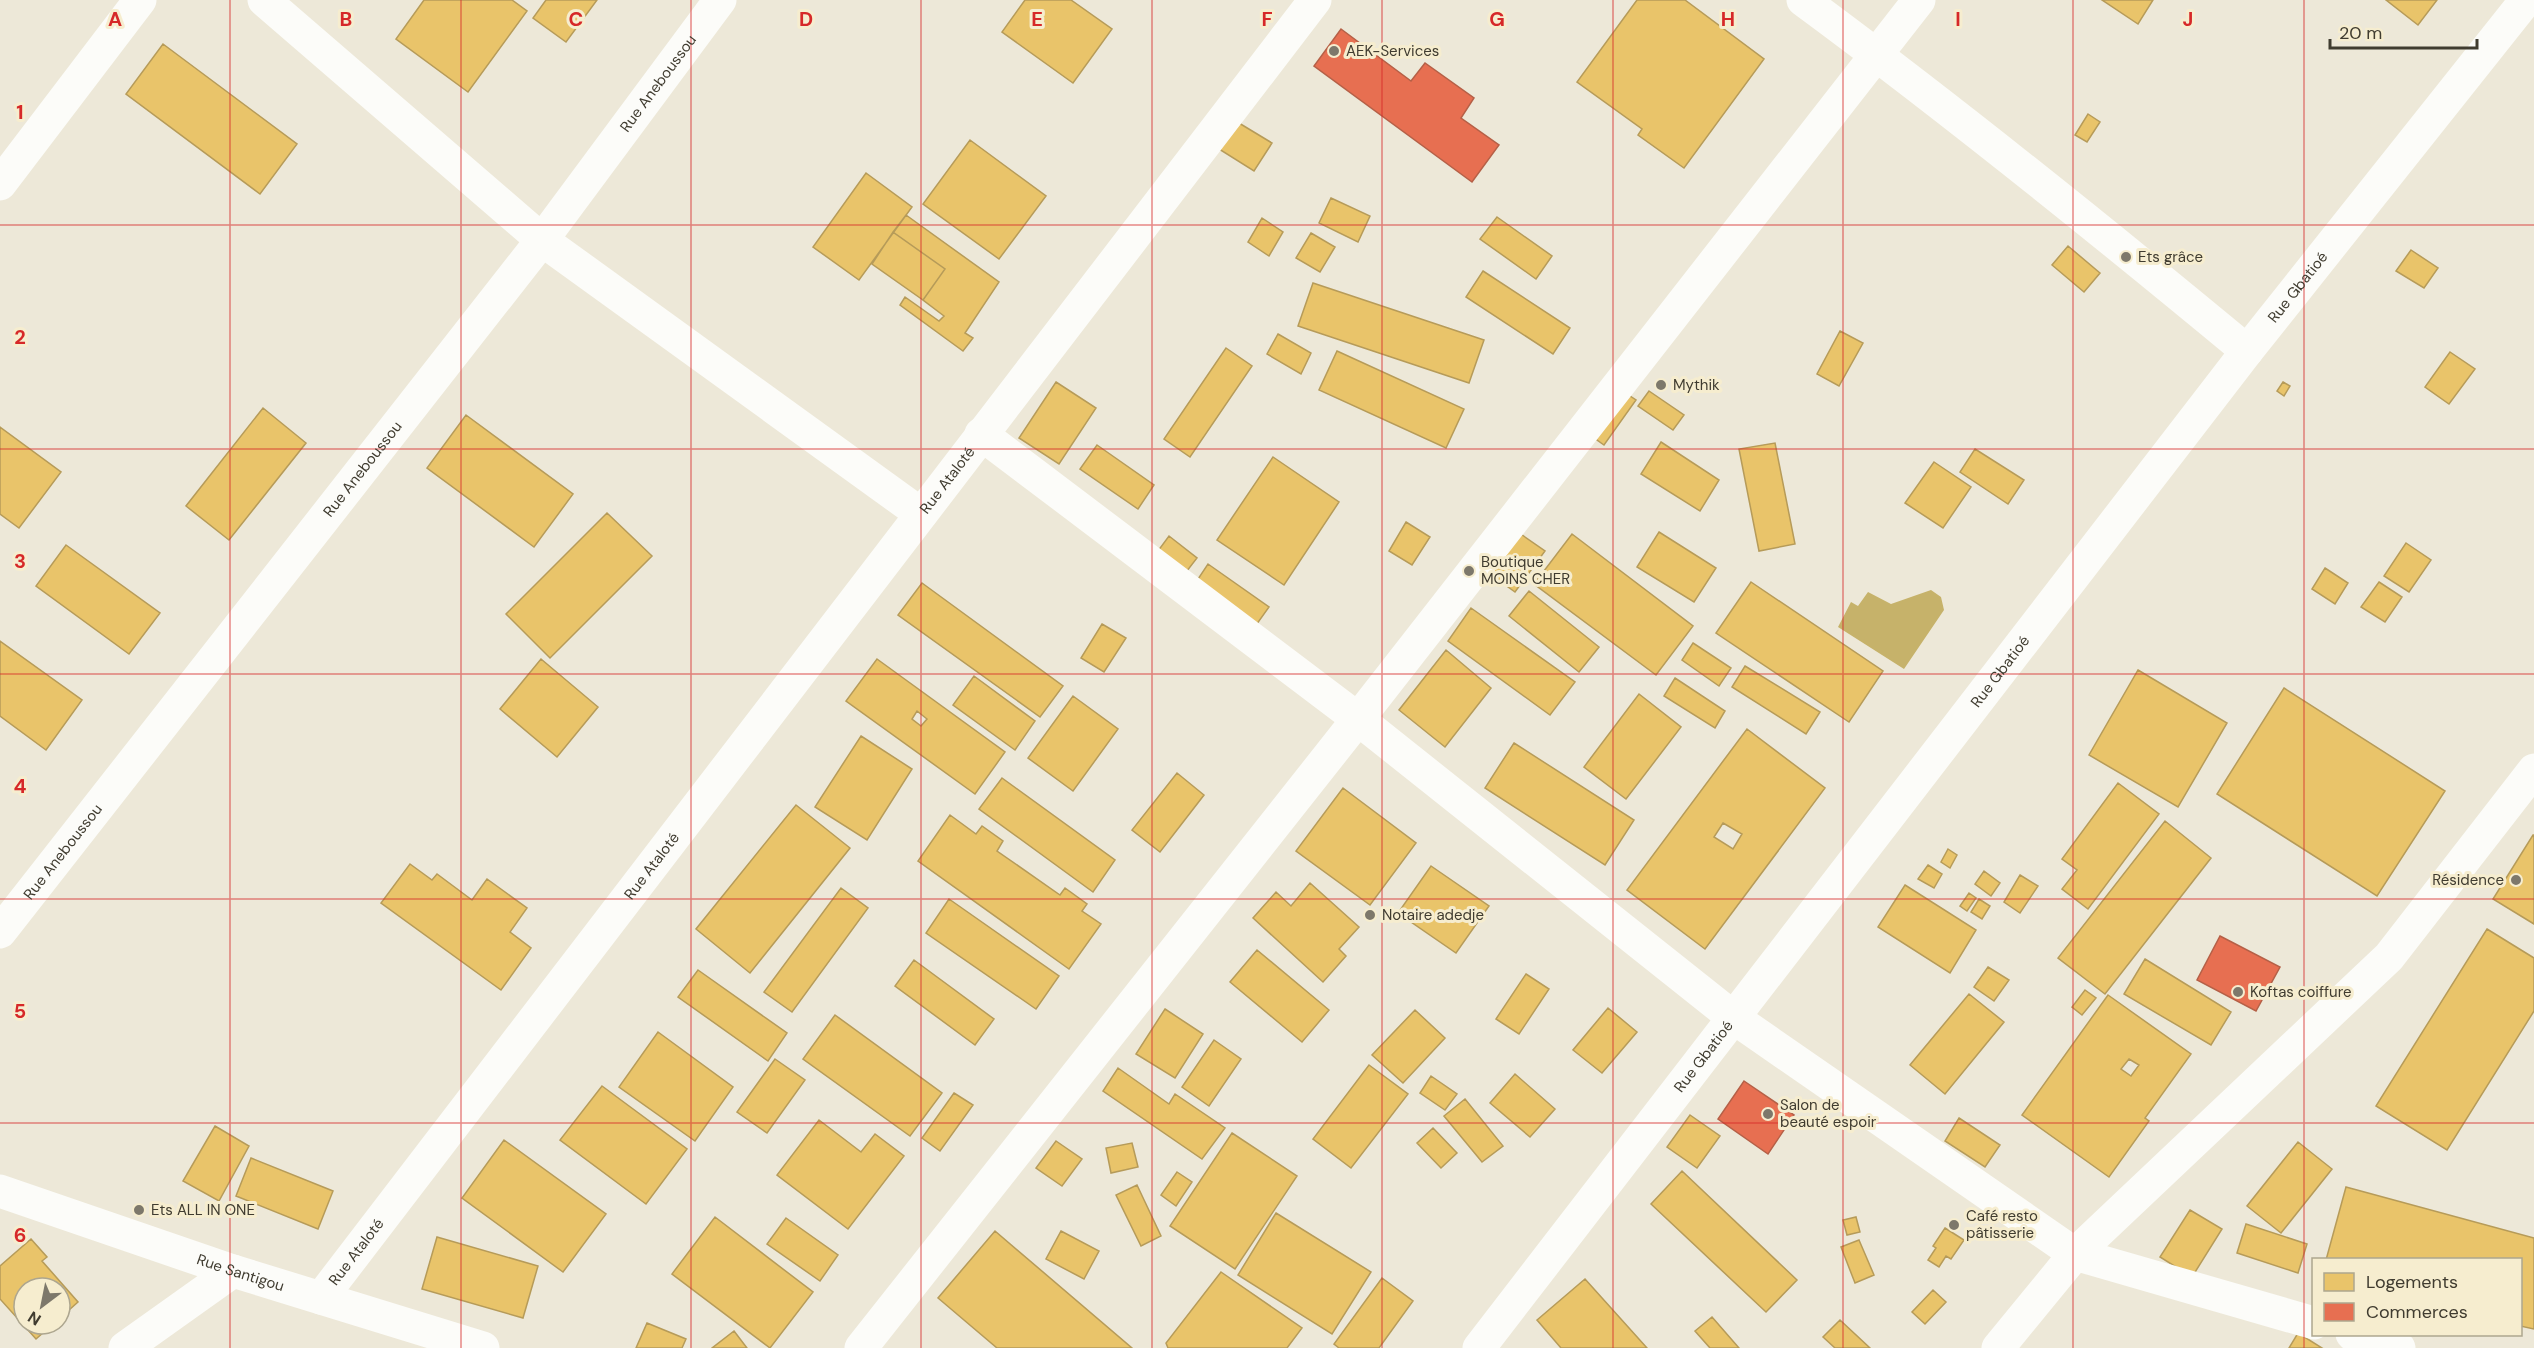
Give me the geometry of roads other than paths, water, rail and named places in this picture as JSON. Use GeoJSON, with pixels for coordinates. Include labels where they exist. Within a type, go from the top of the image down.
{"type":"FeatureCollection","features":[{"type":"Feature","properties":{"kind":"street"},"geometry":{"type":"LineString","coordinates":[[0,184],[140,0]]}},
{"type":"Feature","properties":{"kind":"street"},"geometry":{"type":"LineString","coordinates":[[264,0],[542,240],[921,514]]}},
{"type":"Feature","properties":{"kind":"street","name":"Rue Aneboussou"},"geometry":{"type":"LineString","coordinates":[[0,932],[542,240],[720,0]]}},
{"type":"Feature","properties":{"kind":"street","name":"Rue Ataloté"},"geometry":{"type":"LineString","coordinates":[[321,1298],[981,434],[1316,0]]}},
{"type":"Feature","properties":{"kind":"street"},"geometry":{"type":"LineString","coordinates":[[1803,0],[2081,214],[2247,351]]}},
{"type":"Feature","properties":{"kind":"street"},"geometry":{"type":"LineString","coordinates":[[861,1348],[1358,720],[1919,0]]}},
{"type":"Feature","properties":{"kind":"street","name":"Rue Gbatioé"},"geometry":{"type":"LineString","coordinates":[[1479,1348],[2247,351],[2526,0]]}},
{"type":"Feature","properties":{"kind":"street"},"geometry":{"type":"LineString","coordinates":[[981,434],[1358,720],[1734,1017],[2074,1254],[2312,1323]]}},
{"type":"Feature","properties":{"kind":"street"},"geometry":{"type":"LineString","coordinates":[[1998,1348],[2074,1254],[2389,957],[2534,770]]}},
{"type":"Feature","properties":{"kind":"street","name":"Rue Santigou"},"geometry":{"type":"LineString","coordinates":[[0,1191],[233,1270],[483,1348]]}},
{"type":"Feature","properties":{"kind":"street"},"geometry":{"type":"LineString","coordinates":[[125,1348],[233,1270]]}},
{"type":"Feature","properties":{"kind":"street"},"geometry":{"type":"LineString","coordinates":[[2356,1336],[2399,1348]]}},
{"type":"Feature","properties":{"kind":"place","name":"AEK-Services"},"geometry":{"type":"Point","coordinates":[1334,51]}},
{"type":"Feature","properties":{"kind":"place","name":"Ets grâce"},"geometry":{"type":"Point","coordinates":[2126,257]}},
{"type":"Feature","properties":{"kind":"place","name":"Mythik"},"geometry":{"type":"Point","coordinates":[1661,385]}},
{"type":"Feature","properties":{"kind":"place","name":"Boutique MOINS CHER"},"geometry":{"type":"Point","coordinates":[1469,571]}},
{"type":"Feature","properties":{"kind":"place","name":"Résidence"},"geometry":{"type":"Point","coordinates":[2516,880]}},
{"type":"Feature","properties":{"kind":"place","name":"Notaire adedje"},"geometry":{"type":"Point","coordinates":[1370,915]}},
{"type":"Feature","properties":{"kind":"place","name":"Koftas coiffure"},"geometry":{"type":"Point","coordinates":[2238,992]}},
{"type":"Feature","properties":{"kind":"place","name":"Salon de beauté espoir"},"geometry":{"type":"Point","coordinates":[1768,1114]}},
{"type":"Feature","properties":{"kind":"place","name":"Ets ALL IN ONE"},"geometry":{"type":"Point","coordinates":[139,1210]}},
{"type":"Feature","properties":{"kind":"place","name":"Café resto pâtisserie"},"geometry":{"type":"Point","coordinates":[1954,1225]}}]}
